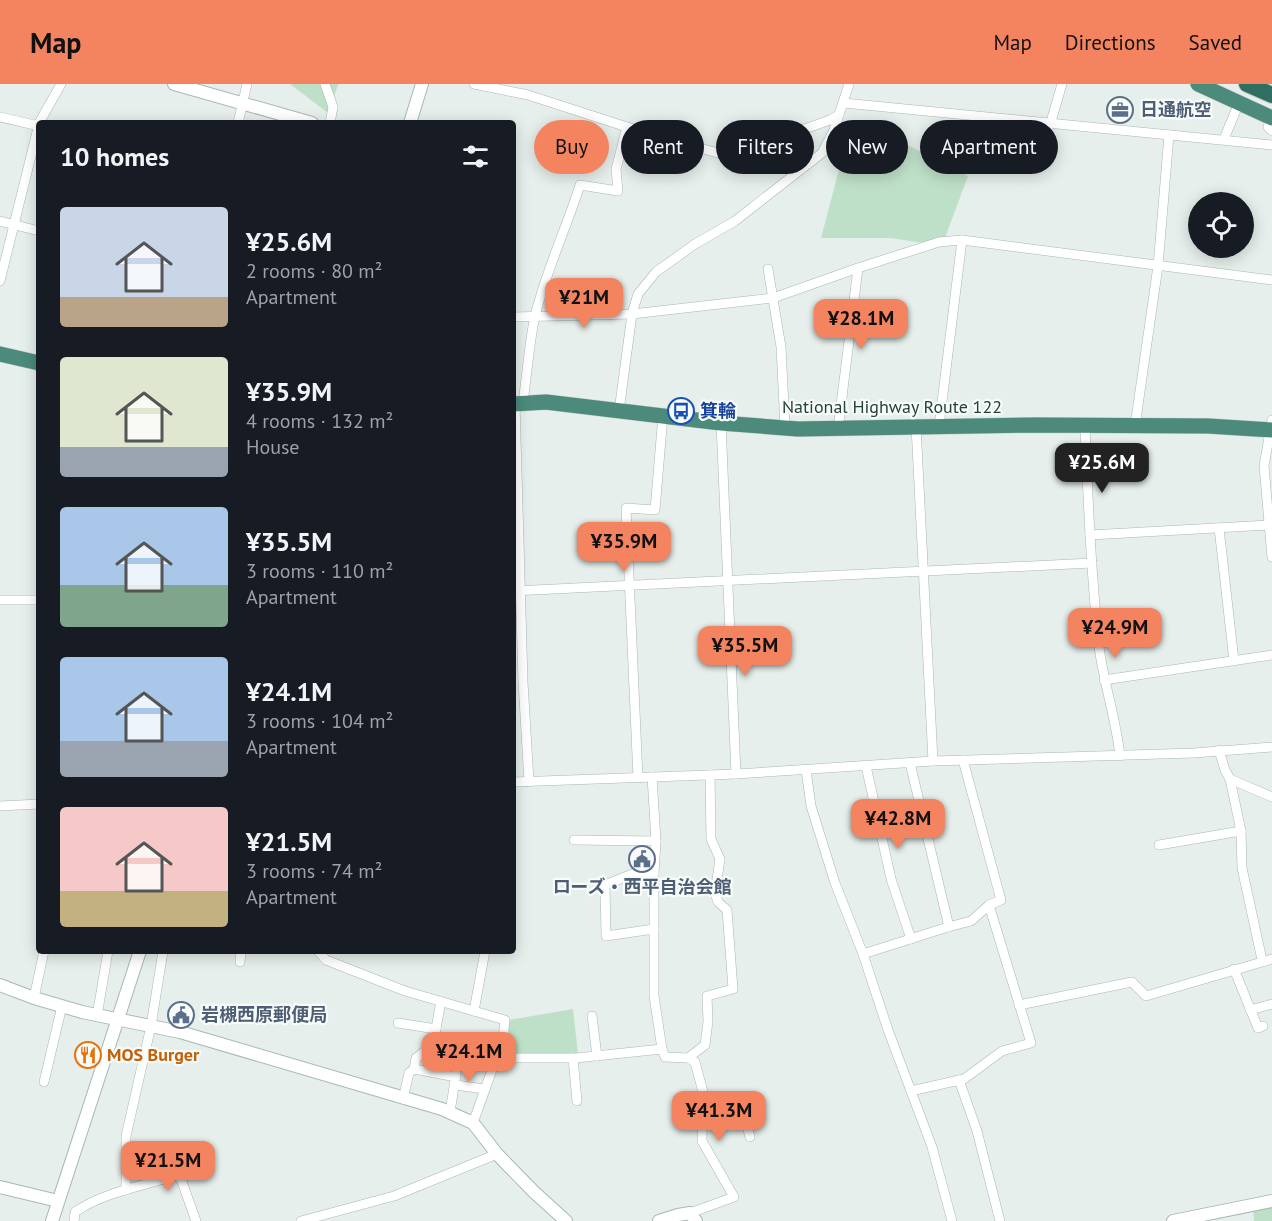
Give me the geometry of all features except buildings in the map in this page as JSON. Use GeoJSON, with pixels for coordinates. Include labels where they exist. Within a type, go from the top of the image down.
{"type":"FeatureCollection","features":[{"type":"Feature","properties":{"kind":"highway"},"geometry":{"type":"LineString","coordinates":[[1198,84],[1239,103],[1271,124]]}},
{"type":"Feature","properties":{"kind":"highway"},"geometry":{"type":"LineString","coordinates":[[1247,84],[1272,95]]}},
{"type":"Feature","properties":{"kind":"highway"},"geometry":{"type":"LineString","coordinates":[[0,354],[36,362]]}},
{"type":"Feature","properties":{"kind":"highway","name":"National Highway Route 122"},"geometry":{"type":"LineString","coordinates":[[517,403],[546,402],[720,423],[838,429],[916,426],[1271,426]]}},
{"type":"Feature","properties":{"kind":"street"},"geometry":{"type":"LineString","coordinates":[[42,120],[61,84]]}},
{"type":"Feature","properties":{"kind":"street"},"geometry":{"type":"LineString","coordinates":[[174,84],[302,120]]}},
{"type":"Feature","properties":{"kind":"street"},"geometry":{"type":"LineString","coordinates":[[239,120],[247,84]]}},
{"type":"Feature","properties":{"kind":"street"},"geometry":{"type":"LineString","coordinates":[[325,84],[333,106],[331,120]]}},
{"type":"Feature","properties":{"kind":"street"},"geometry":{"type":"LineString","coordinates":[[411,120],[422,84]]}},
{"type":"Feature","properties":{"kind":"street"},"geometry":{"type":"LineString","coordinates":[[474,84],[528,95],[621,125]]}},
{"type":"Feature","properties":{"kind":"street"},"geometry":{"type":"LineString","coordinates":[[619,411],[632,314],[638,294],[656,272],[695,244],[735,221],[822,153],[844,104],[849,84]]}},
{"type":"Feature","properties":{"kind":"street"},"geometry":{"type":"LineString","coordinates":[[1051,120],[1062,84]]}},
{"type":"Feature","properties":{"kind":"street"},"geometry":{"type":"LineString","coordinates":[[1224,140],[1239,103]]}},
{"type":"Feature","properties":{"kind":"street"},"geometry":{"type":"LineString","coordinates":[[844,104],[1001,120]]}},
{"type":"Feature","properties":{"kind":"street"},"geometry":{"type":"LineString","coordinates":[[704,149],[728,156],[830,120],[839,114]]}},
{"type":"Feature","properties":{"kind":"street"},"geometry":{"type":"LineString","coordinates":[[0,117],[36,124]]}},
{"type":"Feature","properties":{"kind":"street"},"geometry":{"type":"LineString","coordinates":[[1058,126],[1272,145]]}},
{"type":"Feature","properties":{"kind":"street"},"geometry":{"type":"LineString","coordinates":[[1135,426],[1158,266],[1169,135]]}},
{"type":"Feature","properties":{"kind":"street"},"geometry":{"type":"LineString","coordinates":[[0,281],[36,137]]}},
{"type":"Feature","properties":{"kind":"street"},"geometry":{"type":"LineString","coordinates":[[529,782],[517,591],[517,403],[535,317],[556,248],[567,225],[580,185],[618,191],[616,169],[621,150]]}},
{"type":"Feature","properties":{"kind":"street"},"geometry":{"type":"LineString","coordinates":[[0,221],[36,230]]}},
{"type":"Feature","properties":{"kind":"street"},"geometry":{"type":"LineString","coordinates":[[516,318],[632,314],[773,298],[939,242],[962,240],[1272,280]]}},
{"type":"Feature","properties":{"kind":"street"},"geometry":{"type":"LineString","coordinates":[[939,426],[962,240]]}},
{"type":"Feature","properties":{"kind":"street"},"geometry":{"type":"LineString","coordinates":[[838,429],[858,268]]}},
{"type":"Feature","properties":{"kind":"street"},"geometry":{"type":"LineString","coordinates":[[768,269],[781,347],[785,427]]}},
{"type":"Feature","properties":{"kind":"street"},"geometry":{"type":"LineString","coordinates":[[638,778],[626,508],[655,510],[663,415]]}},
{"type":"Feature","properties":{"kind":"street"},"geometry":{"type":"LineString","coordinates":[[720,423],[736,774]]}},
{"type":"Feature","properties":{"kind":"street"},"geometry":{"type":"LineString","coordinates":[[916,426],[933,761]]}},
{"type":"Feature","properties":{"kind":"street"},"geometry":{"type":"LineString","coordinates":[[1084,426],[1092,563],[1104,680],[1118,737],[1120,756]]}},
{"type":"Feature","properties":{"kind":"street"},"geometry":{"type":"LineString","coordinates":[[1271,426],[1264,466],[1272,558]]}},
{"type":"Feature","properties":{"kind":"street"},"geometry":{"type":"LineString","coordinates":[[1090,535],[1269,525]]}},
{"type":"Feature","properties":{"kind":"street"},"geometry":{"type":"LineString","coordinates":[[1219,528],[1234,661]]}},
{"type":"Feature","properties":{"kind":"street"},"geometry":{"type":"LineString","coordinates":[[517,591],[1092,563]]}},
{"type":"Feature","properties":{"kind":"street"},"geometry":{"type":"LineString","coordinates":[[0,600],[36,600]]}},
{"type":"Feature","properties":{"kind":"street"},"geometry":{"type":"LineString","coordinates":[[1104,680],[1272,655]]}},
{"type":"Feature","properties":{"kind":"street"},"geometry":{"type":"LineString","coordinates":[[516,782],[736,774],[933,761],[1194,753],[1272,747]]}},
{"type":"Feature","properties":{"kind":"street"},"geometry":{"type":"LineString","coordinates":[[1020,1005],[1132,982],[1146,996],[1267,959],[1242,868],[1241,831],[1230,779],[1219,750]]}},
{"type":"Feature","properties":{"kind":"street"},"geometry":{"type":"LineString","coordinates":[[863,954],[971,921],[989,905],[1000,900],[963,760]]}},
{"type":"Feature","properties":{"kind":"street"},"geometry":{"type":"LineString","coordinates":[[910,763],[949,927]]}},
{"type":"Feature","properties":{"kind":"street"},"geometry":{"type":"LineString","coordinates":[[866,766],[891,879],[911,939]]}},
{"type":"Feature","properties":{"kind":"street"},"geometry":{"type":"LineString","coordinates":[[806,770],[811,806],[835,883],[932,1147],[952,1221]]}},
{"type":"Feature","properties":{"kind":"street"},"geometry":{"type":"LineString","coordinates":[[688,1058],[705,1045],[708,1021],[707,996],[733,989],[727,909],[718,902],[715,893],[720,859],[711,839],[710,775]]}},
{"type":"Feature","properties":{"kind":"street"},"geometry":{"type":"LineString","coordinates":[[652,777],[656,841],[654,996],[662,1049],[665,1057],[688,1058],[694,1062],[703,1092],[702,1141],[734,1197],[693,1217],[678,1215],[658,1221]]}},
{"type":"Feature","properties":{"kind":"street"},"geometry":{"type":"LineString","coordinates":[[1230,779],[1272,797]]}},
{"type":"Feature","properties":{"kind":"street"},"geometry":{"type":"LineString","coordinates":[[0,806],[36,804]]}},
{"type":"Feature","properties":{"kind":"street"},"geometry":{"type":"LineString","coordinates":[[1159,845],[1241,831]]}},
{"type":"Feature","properties":{"kind":"street"},"geometry":{"type":"LineString","coordinates":[[574,840],[656,841]]}},
{"type":"Feature","properties":{"kind":"street"},"geometry":{"type":"LineString","coordinates":[[654,873],[635,873],[605,885],[606,936],[654,929]]}},
{"type":"Feature","properties":{"kind":"street"},"geometry":{"type":"LineString","coordinates":[[911,1091],[964,1079],[1002,1052],[1031,1044],[989,905]]}},
{"type":"Feature","properties":{"kind":"street"},"geometry":{"type":"LineString","coordinates":[[34,998],[43,954]]}},
{"type":"Feature","properties":{"kind":"street"},"geometry":{"type":"LineString","coordinates":[[97,1016],[107,954]]}},
{"type":"Feature","properties":{"kind":"street"},"geometry":{"type":"LineString","coordinates":[[55,1210],[139,954]]}},
{"type":"Feature","properties":{"kind":"street"},"geometry":{"type":"LineString","coordinates":[[126,1190],[126,1136],[152,1026],[163,954]]}},
{"type":"Feature","properties":{"kind":"street"},"geometry":{"type":"LineString","coordinates":[[240,962],[241,954]]}},
{"type":"Feature","properties":{"kind":"street"},"geometry":{"type":"LineString","coordinates":[[321,954],[326,960],[405,991],[505,1020],[500,1048],[473,1123]]}},
{"type":"Feature","properties":{"kind":"street"},"geometry":{"type":"LineString","coordinates":[[474,1011],[484,954]]}},
{"type":"Feature","properties":{"kind":"street"},"geometry":{"type":"LineString","coordinates":[[1234,969],[1258,1028],[1263,1026]]}},
{"type":"Feature","properties":{"kind":"street"},"geometry":{"type":"LineString","coordinates":[[0,985],[34,998],[97,1016],[180,1032],[450,1112],[473,1123],[497,1154],[534,1192],[567,1221]]}},
{"type":"Feature","properties":{"kind":"street"},"geometry":{"type":"LineString","coordinates":[[434,1045],[441,1001]]}},
{"type":"Feature","properties":{"kind":"street"},"geometry":{"type":"LineString","coordinates":[[1250,1010],[1272,1004]]}},
{"type":"Feature","properties":{"kind":"street"},"geometry":{"type":"LineString","coordinates":[[44,1082],[62,1006]]}},
{"type":"Feature","properties":{"kind":"street"},"geometry":{"type":"LineString","coordinates":[[592,1016],[597,1056]]}},
{"type":"Feature","properties":{"kind":"street"},"geometry":{"type":"LineString","coordinates":[[398,1023],[436,1029]]}},
{"type":"Feature","properties":{"kind":"street"},"geometry":{"type":"LineString","coordinates":[[403,1099],[409,1072],[414,1069],[416,1058],[434,1045],[460,1048],[468,1042],[500,1048]]}},
{"type":"Feature","properties":{"kind":"street"},"geometry":{"type":"LineString","coordinates":[[450,1112],[460,1048]]}},
{"type":"Feature","properties":{"kind":"street"},"geometry":{"type":"LineString","coordinates":[[496,1058],[573,1058],[662,1049]]}},
{"type":"Feature","properties":{"kind":"street"},"geometry":{"type":"LineString","coordinates":[[573,1058],[577,1101]]}},
{"type":"Feature","properties":{"kind":"street"},"geometry":{"type":"LineString","coordinates":[[414,1069],[485,1089]]}},
{"type":"Feature","properties":{"kind":"street"},"geometry":{"type":"LineString","coordinates":[[959,1080],[976,1131],[999,1221]]}},
{"type":"Feature","properties":{"kind":"street"},"geometry":{"type":"LineString","coordinates":[[703,1107],[739,1096],[750,1137]]}},
{"type":"Feature","properties":{"kind":"street"},"geometry":{"type":"LineString","coordinates":[[301,1221],[394,1196],[497,1154]]}},
{"type":"Feature","properties":{"kind":"street"},"geometry":{"type":"LineString","coordinates":[[0,1188],[74,1216],[82,1207],[126,1190],[177,1175],[182,1179],[196,1221]]}},
{"type":"Feature","properties":{"kind":"street"},"geometry":{"type":"LineString","coordinates":[[1173,1221],[1272,1201]]}},
{"type":"Feature","properties":{"kind":"green space"},"geometry":{"type":"Polygon","coordinates":[[[290,84],[338,84],[338,85],[328,113],[290,84]]]}},
{"type":"Feature","properties":{"kind":"green space"},"geometry":{"type":"Polygon","coordinates":[[[908,145],[920,151],[920,174],[964,174],[968,176],[942,246],[891,238],[821,238],[838,174],[908,174],[908,145]]]}},
{"type":"Feature","properties":{"kind":"green space"},"geometry":{"type":"Polygon","coordinates":[[[573,1009],[578,1054],[505,1054],[502,1051],[509,1020],[573,1009]]]}},
{"type":"Feature","properties":{"kind":"green space"},"geometry":{"type":"Polygon","coordinates":[[[1272,1205],[1272,1221],[1254,1221],[1253,1209],[1272,1205]]]}},
{"type":"Feature","properties":{"kind":"place","name":"日通航空"},"geometry":{"type":"Point","coordinates":[1120,110]}},
{"type":"Feature","properties":{"kind":"place","name":"箕輪"},"geometry":{"type":"Point","coordinates":[681,411]}},
{"type":"Feature","properties":{"kind":"place","name":"ローズ・西平自治会館"},"geometry":{"type":"Point","coordinates":[642,859]}},
{"type":"Feature","properties":{"kind":"place","name":"岩槻西原郵便局"},"geometry":{"type":"Point","coordinates":[181,1015]}},
{"type":"Feature","properties":{"kind":"place","name":"MOS Burger"},"geometry":{"type":"Point","coordinates":[88,1055]}}]}
